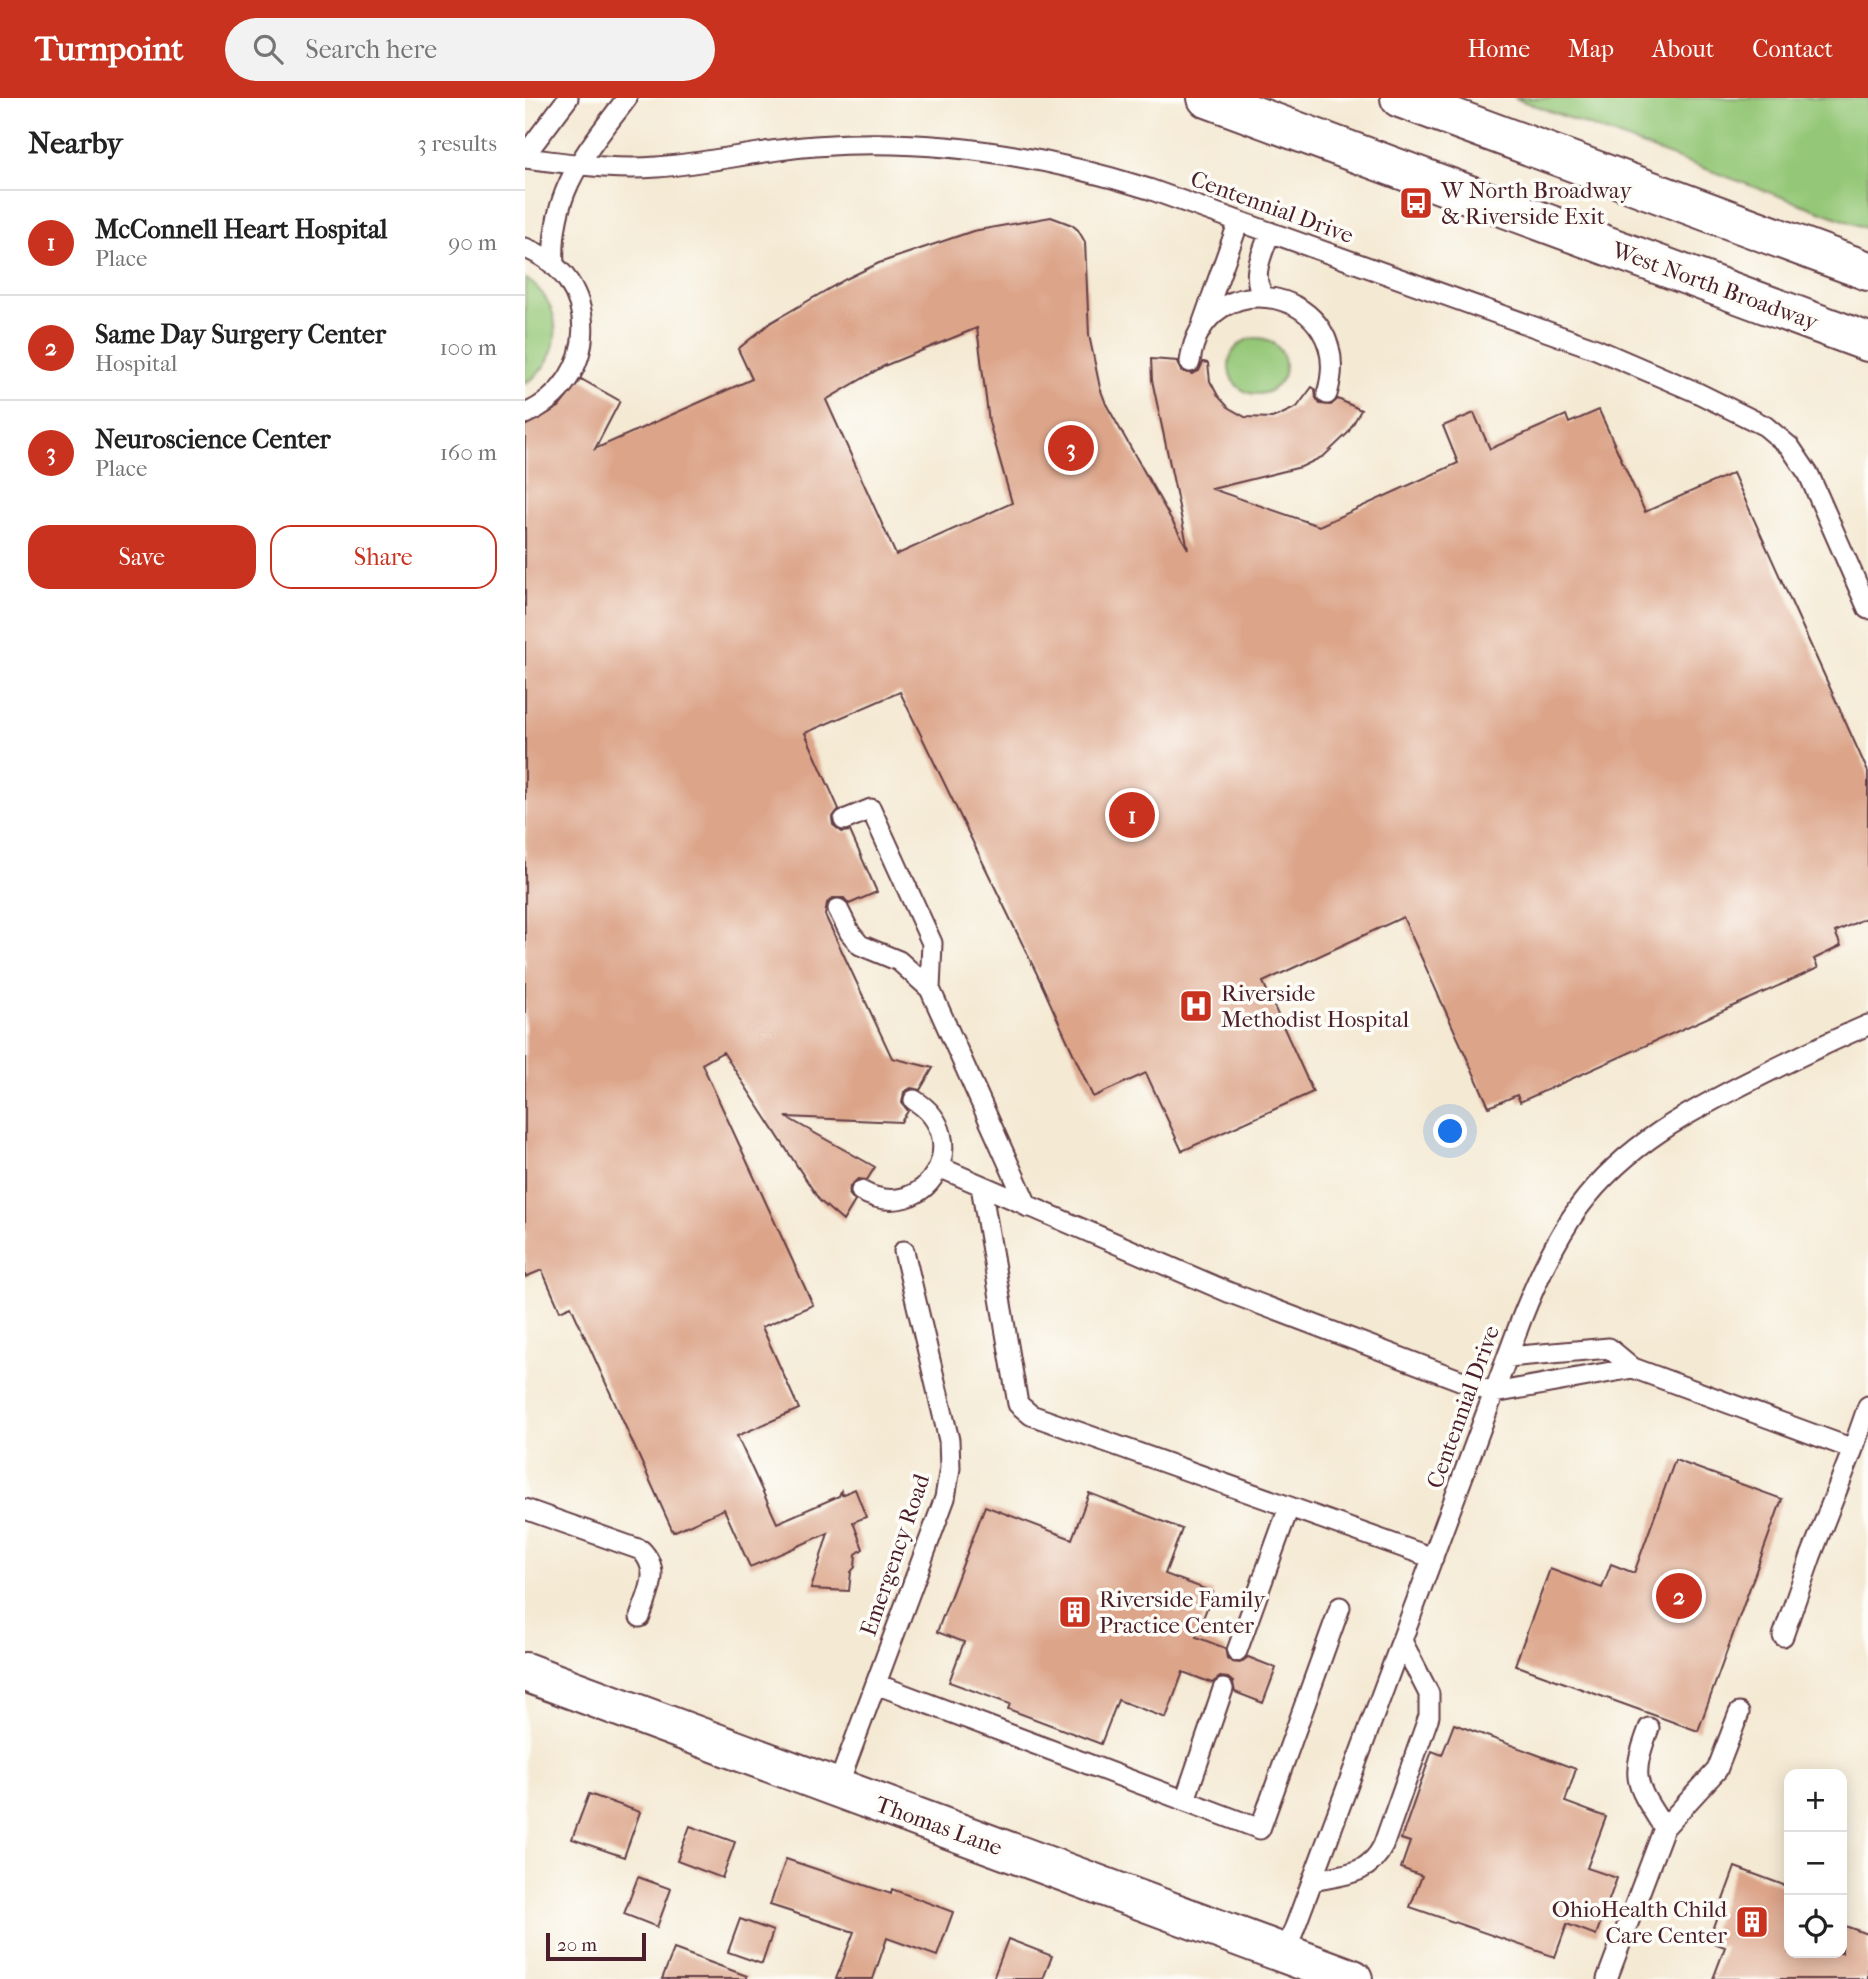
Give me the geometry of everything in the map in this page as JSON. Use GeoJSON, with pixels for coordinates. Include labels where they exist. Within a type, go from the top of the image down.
{"type":"FeatureCollection","features":[{"type":"Feature","properties":{"kind":"main road","name":"West North Broadway"},"geometry":{"type":"LineString","coordinates":[[1207,98],[1868,342]]}},
{"type":"Feature","properties":{"kind":"main road"},"geometry":{"type":"LineString","coordinates":[[1400,98],[1868,271]]}},
{"type":"Feature","properties":{"kind":"main road","name":"Thomas Lane"},"geometry":{"type":"LineString","coordinates":[[525,1672],[1353,1979]]}},
{"type":"Feature","properties":{"kind":"lane"},"geometry":{"type":"LineString","coordinates":[[525,157],[568,98]]}},
{"type":"Feature","properties":{"kind":"lane"},"geometry":{"type":"LineString","coordinates":[[554,266],[554,235],[568,183],[578,164],[627,98]]}},
{"type":"Feature","properties":{"kind":"lane","name":"Centennial Drive"},"geometry":{"type":"LineString","coordinates":[[525,157],[578,164],[655,167],[815,146],[868,144],[968,149],[1017,156],[1111,177],[1595,349],[1696,392],[1765,426],[1790,447],[1809,475],[1867,605]]}},
{"type":"Feature","properties":{"kind":"lane"},"geometry":{"type":"LineString","coordinates":[[1201,329],[1238,220]]}},
{"type":"Feature","properties":{"kind":"lane"},"geometry":{"type":"LineString","coordinates":[[1264,296],[1258,286],[1257,272],[1270,232]]}},
{"type":"Feature","properties":{"kind":"lane"},"geometry":{"type":"LineString","coordinates":[[525,248],[542,256],[565,276],[579,304],[583,319],[582,349],[577,364],[561,390],[543,405],[525,414]]}},
{"type":"Feature","properties":{"kind":"lane"},"geometry":{"type":"LineString","coordinates":[[1190,362],[1195,340],[1201,329],[1208,319],[1228,304],[1239,299],[1264,296],[1276,298],[1299,307],[1324,334],[1332,370],[1327,394]]}},
{"type":"Feature","properties":{"kind":"lane"},"geometry":{"type":"LineString","coordinates":[[845,820],[871,809],[932,943],[930,989]]}},
{"type":"Feature","properties":{"kind":"lane"},"geometry":{"type":"LineString","coordinates":[[838,909],[850,933],[860,945],[899,961],[930,989],[1027,1207]]}},
{"type":"Feature","properties":{"kind":"lane","name":"Centennial Drive"},"geometry":{"type":"LineString","coordinates":[[1285,1954],[1494,1393],[1549,1255],[1581,1206],[1623,1160],[1655,1134],[1689,1112],[1868,1025]]}},
{"type":"Feature","properties":{"kind":"lane"},"geometry":{"type":"LineString","coordinates":[[861,1191],[876,1198],[901,1199],[924,1188],[939,1167],[943,1142],[938,1125],[929,1110],[914,1100]]}},
{"type":"Feature","properties":{"kind":"lane"},"geometry":{"type":"LineString","coordinates":[[939,1167],[1228,1292],[1494,1393],[1633,1368]]}},
{"type":"Feature","properties":{"kind":"lane"},"geometry":{"type":"LineString","coordinates":[[981,1186],[1018,1404],[1031,1416],[1433,1558]]}},
{"type":"Feature","properties":{"kind":"lane","name":"Emergency Road"},"geometry":{"type":"LineString","coordinates":[[837,1788],[945,1498],[950,1468],[949,1440],[904,1251]]}},
{"type":"Feature","properties":{"kind":"lane"},"geometry":{"type":"LineString","coordinates":[[1508,1357],[1609,1348],[1633,1368],[1853,1449]]}},
{"type":"Feature","properties":{"kind":"lane"},"geometry":{"type":"LineString","coordinates":[[1783,1636],[1868,1406]]}},
{"type":"Feature","properties":{"kind":"lane"},"geometry":{"type":"LineString","coordinates":[[1237,1651],[1289,1507]]}},
{"type":"Feature","properties":{"kind":"lane"},"geometry":{"type":"LineString","coordinates":[[525,1509],[641,1550],[650,1559],[653,1573],[640,1617]]}},
{"type":"Feature","properties":{"kind":"lane"},"geometry":{"type":"LineString","coordinates":[[876,1684],[1260,1829],[1340,1607]]}},
{"type":"Feature","properties":{"kind":"lane"},"geometry":{"type":"LineString","coordinates":[[1313,1881],[1364,1869],[1376,1861],[1383,1846],[1429,1716],[1429,1694],[1402,1641]]}},
{"type":"Feature","properties":{"kind":"lane"},"geometry":{"type":"LineString","coordinates":[[1185,1800],[1223,1689]]}},
{"type":"Feature","properties":{"kind":"lane"},"geometry":{"type":"LineString","coordinates":[[1607,1979],[1664,1828],[1717,1770],[1739,1713]]}},
{"type":"Feature","properties":{"kind":"lane"},"geometry":{"type":"LineString","coordinates":[[1649,1728],[1639,1756],[1636,1779],[1644,1798],[1664,1828]]}},
{"type":"Feature","properties":{"kind":"green space"},"geometry":{"type":"Polygon","coordinates":[[[1514,98],[1868,98],[1868,229],[1514,98]]]}},
{"type":"Feature","properties":{"kind":"green space"},"geometry":{"type":"Polygon","coordinates":[[[525,278],[548,301],[555,331],[554,346],[548,360],[525,384],[525,278]]]}},
{"type":"Feature","properties":{"kind":"green space"},"geometry":{"type":"Polygon","coordinates":[[[1257,338],[1268,340],[1277,346],[1283,355],[1283,377],[1277,386],[1268,392],[1257,394],[1246,392],[1237,386],[1231,377],[1229,366],[1231,355],[1237,346],[1246,340],[1257,338]]]}},
{"type":"Feature","properties":{"kind":"building"},"geometry":{"type":"Polygon","coordinates":[[[1051,217],[1078,230],[1085,242],[1089,335],[1100,388],[1106,404],[1188,549],[1152,380],[1151,359],[1178,361],[1181,371],[1192,374],[1199,371],[1203,362],[1208,363],[1210,381],[1218,396],[1229,408],[1245,417],[1272,418],[1282,414],[1297,407],[1312,387],[1320,404],[1331,405],[1338,399],[1361,410],[1348,433],[1324,456],[1301,467],[1212,489],[1319,526],[1458,463],[1443,426],[1474,413],[1490,449],[1566,415],[1569,423],[1599,410],[1645,512],[1733,473],[1868,772],[1868,917],[1835,932],[1841,946],[1814,959],[1818,968],[1520,1102],[1517,1095],[1489,1107],[1403,917],[1263,982],[1313,1092],[1182,1151],[1146,1073],[1093,1097],[1037,974],[900,692],[805,733],[839,809],[832,818],[833,825],[842,832],[850,831],[877,892],[849,904],[844,898],[833,898],[827,903],[825,915],[892,1058],[933,1068],[920,1090],[911,1088],[904,1092],[902,1103],[908,1111],[901,1122],[786,1117],[875,1167],[867,1180],[858,1179],[850,1186],[849,1194],[855,1201],[843,1221],[820,1201],[723,1052],[702,1064],[813,1305],[762,1327],[799,1409],[737,1436],[777,1523],[839,1496],[841,1491],[842,1495],[855,1489],[866,1517],[853,1522],[863,1549],[856,1554],[849,1591],[811,1589],[828,1533],[750,1567],[724,1509],[673,1532],[571,1306],[560,1311],[542,1270],[525,1277],[525,426],[559,407],[581,379],[620,401],[595,449],[752,379],[738,349],[770,323],[846,279],[879,263],[973,231],[1051,217]],[[977,328],[884,366],[826,400],[896,555],[1012,503],[989,422],[977,328]]]}},
{"type":"Feature","properties":{"kind":"building"},"geometry":{"type":"Polygon","coordinates":[[[1675,1460],[1782,1499],[1698,1731],[1515,1665],[1550,1569],[1602,1588],[1611,1564],[1634,1573],[1675,1460]]]}},
{"type":"Feature","properties":{"kind":"building","name":"Riverside Family Practice Center"},"geometry":{"type":"Polygon","coordinates":[[[1089,1493],[1182,1529],[1165,1574],[1213,1592],[1196,1637],[1225,1648],[1227,1658],[1232,1662],[1240,1663],[1248,1657],[1276,1668],[1263,1703],[1235,1692],[1233,1682],[1228,1678],[1220,1677],[1212,1683],[1183,1672],[1166,1718],[1118,1700],[1101,1744],[1008,1709],[1010,1704],[949,1682],[964,1642],[937,1632],[985,1506],[1072,1539],[1089,1493]]]}},
{"type":"Feature","properties":{"kind":"building"},"geometry":{"type":"Polygon","coordinates":[[[1454,1724],[1576,1769],[1565,1802],[1606,1817],[1587,1868],[1617,1878],[1596,1935],[1567,1924],[1555,1957],[1410,1907],[1422,1876],[1401,1868],[1410,1842],[1401,1839],[1432,1751],[1442,1755],[1454,1724]]]}},
{"type":"Feature","properties":{"kind":"building"},"geometry":{"type":"Polygon","coordinates":[[[589,1794],[640,1812],[624,1857],[572,1839],[589,1794]]]}},
{"type":"Feature","properties":{"kind":"building"},"geometry":{"type":"Polygon","coordinates":[[[690,1826],[735,1842],[722,1878],[677,1861],[690,1826]]]}},
{"type":"Feature","properties":{"kind":"building"},"geometry":{"type":"Polygon","coordinates":[[[786,1859],[891,1894],[892,1889],[953,1912],[937,1956],[887,1938],[873,1979],[836,1979],[854,1932],[770,1905],[786,1859]]]}},
{"type":"Feature","properties":{"kind":"building","name":"OhioHealth Child Care Center"},"geometry":{"type":"Polygon","coordinates":[[[1735,1867],[1784,1885],[1784,1958],[1847,1958],[1847,1927],[1868,1934],[1868,1979],[1713,1979],[1725,1947],[1708,1941],[1735,1867]]]}},
{"type":"Feature","properties":{"kind":"building"},"geometry":{"type":"Polygon","coordinates":[[[638,1877],[671,1889],[657,1927],[624,1914],[638,1877]]]}},
{"type":"Feature","properties":{"kind":"building"},"geometry":{"type":"Polygon","coordinates":[[[740,1919],[773,1931],[762,1964],[728,1952],[740,1919]]]}},
{"type":"Feature","properties":{"kind":"building"},"geometry":{"type":"Polygon","coordinates":[[[1008,1939],[1052,1956],[1043,1979],[993,1979],[1008,1939]]]}},
{"type":"Feature","properties":{"kind":"building"},"geometry":{"type":"Polygon","coordinates":[[[674,1949],[747,1976],[747,1979],[662,1979],[674,1949]]]}},
{"type":"Feature","properties":{"kind":"place","name":"W North Broadway & Riverside Exit"},"geometry":{"type":"Point","coordinates":[1416,203]}},
{"type":"Feature","properties":{"kind":"place","name":"Neuroscience Center"},"geometry":{"type":"Point","coordinates":[1071,448]}},
{"type":"Feature","properties":{"kind":"place","name":"McConnell Heart Hospital"},"geometry":{"type":"Point","coordinates":[1132,815]}},
{"type":"Feature","properties":{"kind":"place","name":"Riverside Methodist Hospital"},"geometry":{"type":"Point","coordinates":[1196,1006]}},
{"type":"Feature","properties":{"kind":"place","name":"Same Day Surgery Center"},"geometry":{"type":"Point","coordinates":[1679,1596]}},
{"type":"Feature","properties":{"kind":"place","name":"Riverside Family Practice Center"},"geometry":{"type":"Point","coordinates":[1075,1612]}},
{"type":"Feature","properties":{"kind":"place","name":"OhioHealth Child Care Center"},"geometry":{"type":"Point","coordinates":[1752,1922]}}]}
